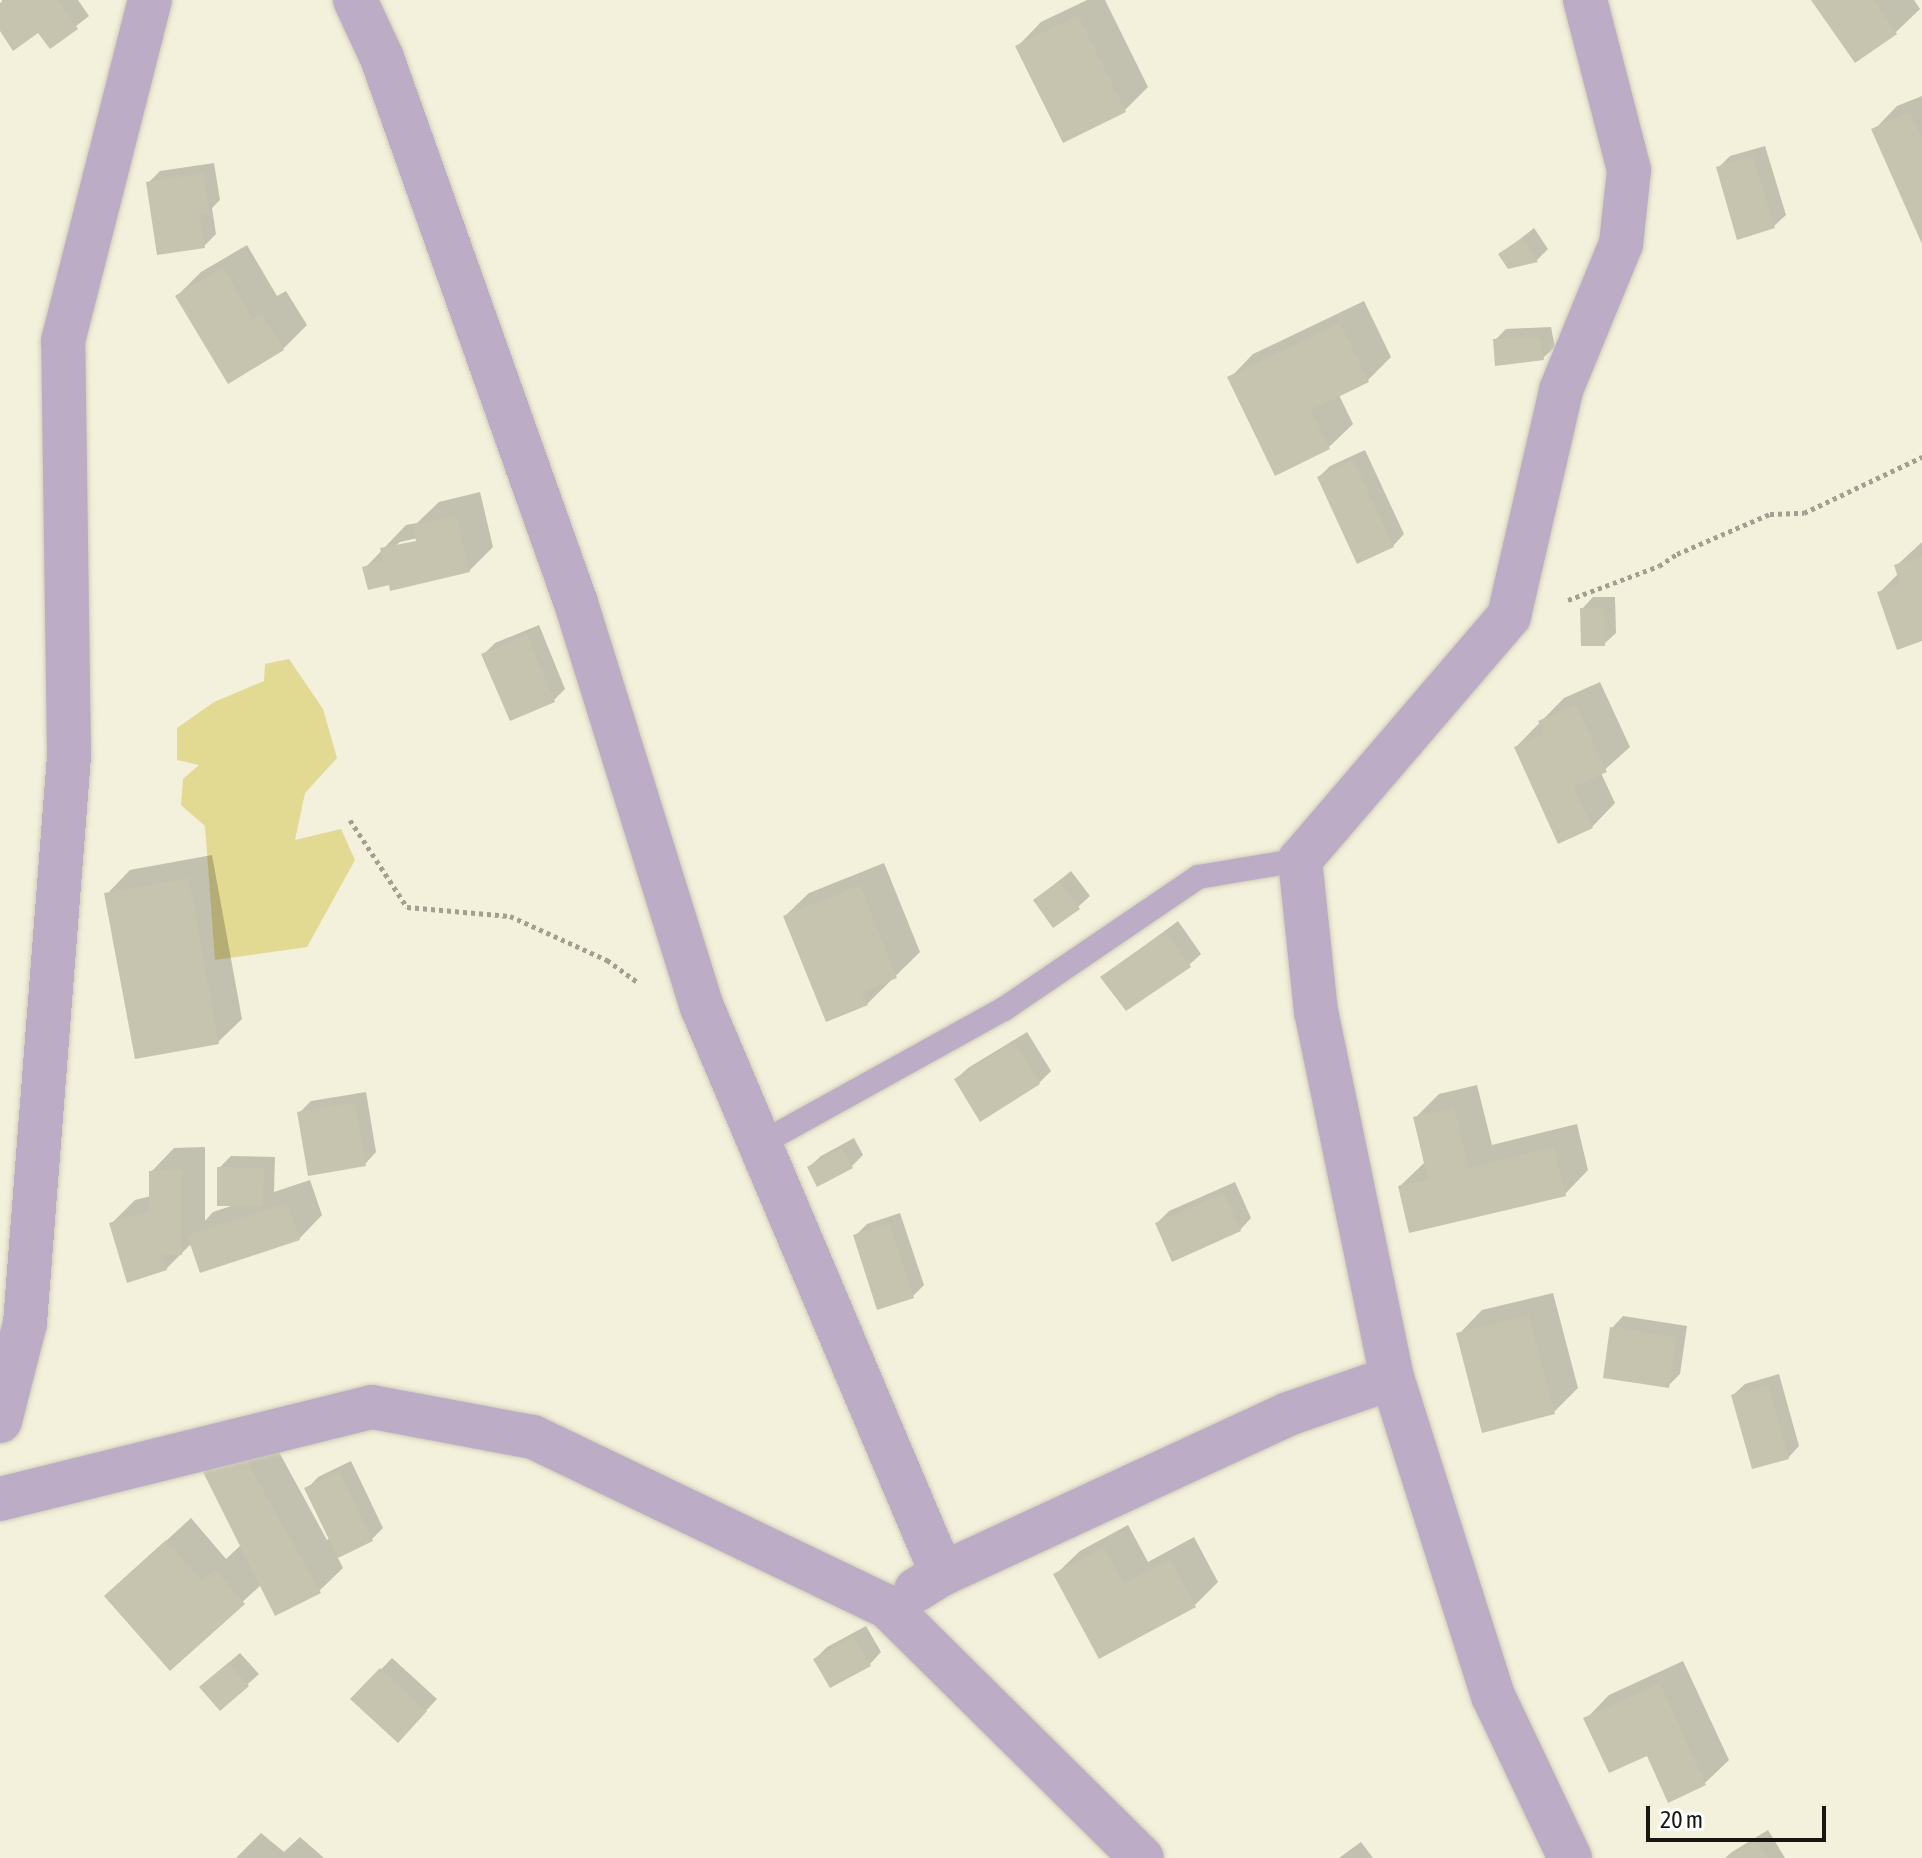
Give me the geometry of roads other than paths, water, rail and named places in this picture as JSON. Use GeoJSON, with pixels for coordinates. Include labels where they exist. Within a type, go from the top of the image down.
{"type":"FeatureCollection","features":[{"type":"Feature","properties":{"kind":"street"},"geometry":{"type":"LineString","coordinates":[[0,1421],[25,1323],[69,756],[63,341],[150,0]]}},
{"type":"Feature","properties":{"kind":"street"},"geometry":{"type":"LineString","coordinates":[[355,0],[382,58],[576,603],[702,1007],[942,1574]]}},
{"type":"Feature","properties":{"kind":"street"},"geometry":{"type":"LineString","coordinates":[[1570,1858],[1493,1696],[1392,1378],[1316,1012],[1300,860],[1509,616],[1561,390],[1621,244],[1629,170],[1585,0]]}},
{"type":"Feature","properties":{"kind":"street"},"geometry":{"type":"LineString","coordinates":[[888,1607],[942,1574],[1288,1414],[1392,1378]]}},
{"type":"Feature","properties":{"kind":"street"},"geometry":{"type":"LineString","coordinates":[[0,1499],[372,1407],[533,1437],[888,1607],[1142,1858]]}},
{"type":"Feature","properties":{"kind":"lane"},"geometry":{"type":"LineString","coordinates":[[760,1144],[1004,1009],[1198,877],[1300,860]]}}]}
